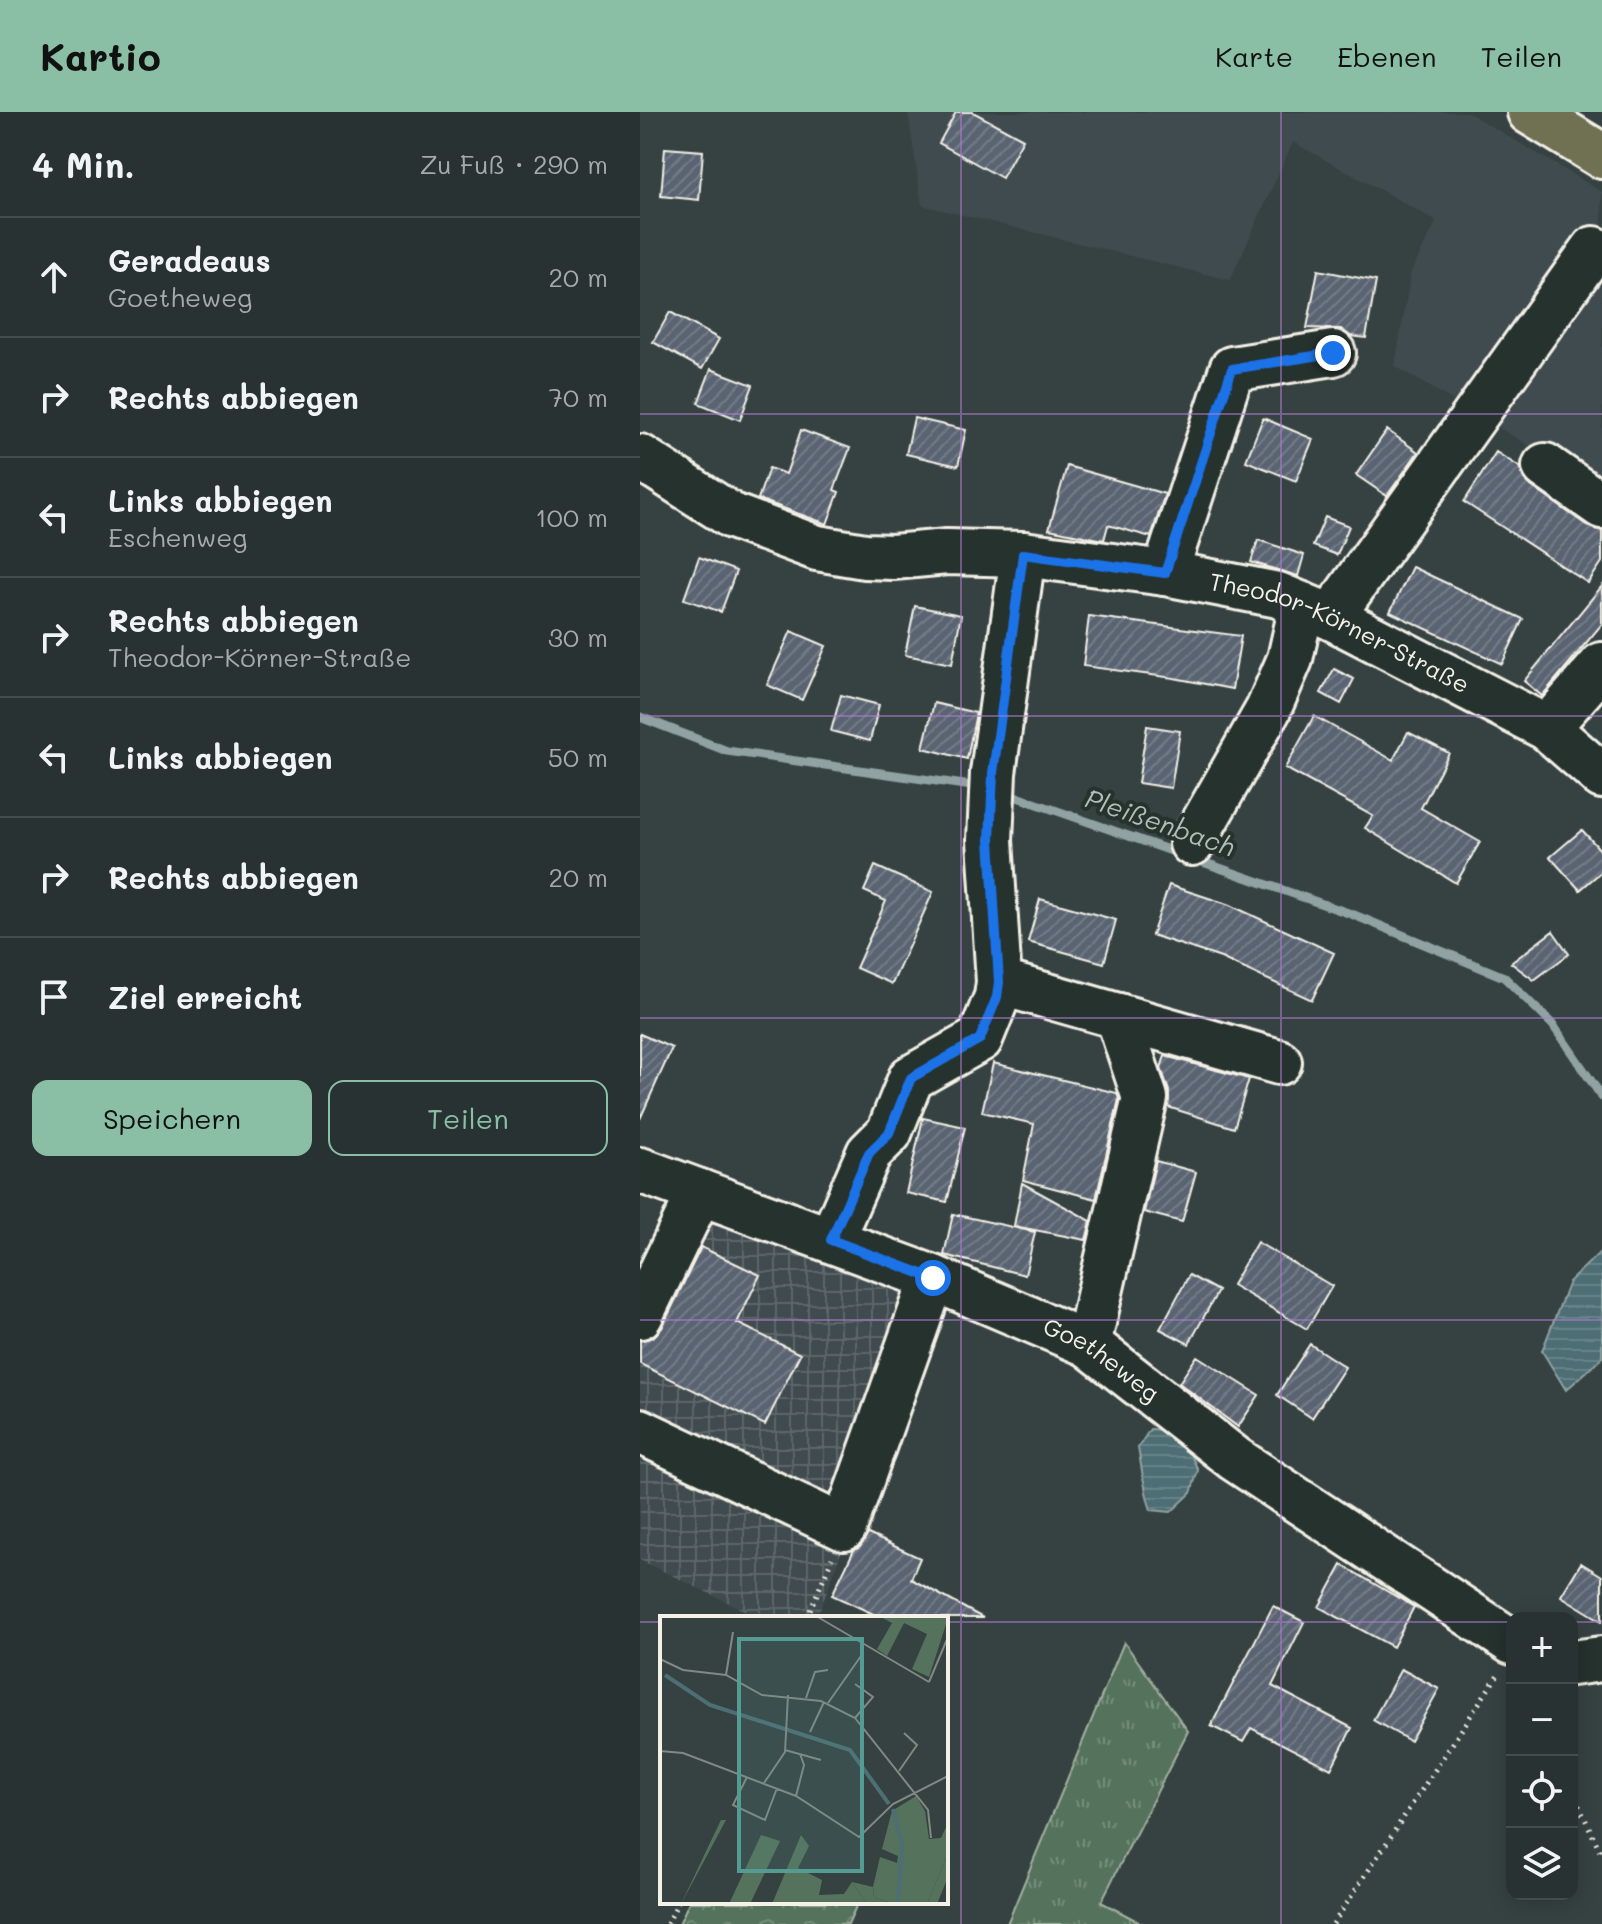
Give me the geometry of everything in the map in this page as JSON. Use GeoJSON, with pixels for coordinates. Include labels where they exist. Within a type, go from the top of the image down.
{"type":"FeatureCollection","features":[{"type":"Feature","properties":{"kind":"main road"},"geometry":{"type":"LineString","coordinates":[[1530,112],[1602,156]]}},
{"type":"Feature","properties":{"kind":"street"},"geometry":{"type":"LineString","coordinates":[[1192,843],[1268,710],[1290,659],[1316,611],[1594,249]]}},
{"type":"Feature","properties":{"kind":"street"},"geometry":{"type":"LineString","coordinates":[[1165,573],[1232,369],[1333,353]]}},
{"type":"Feature","properties":{"kind":"street","name":"Theodor-Körner-Straße"},"geometry":{"type":"LineString","coordinates":[[640,457],[732,516],[817,548],[893,557],[947,552],[1023,554],[1165,573],[1278,595],[1316,611],[1547,728],[1602,776]]}},
{"type":"Feature","properties":{"kind":"street"},"geometry":{"type":"LineString","coordinates":[[1545,466],[1602,506]]}},
{"type":"Feature","properties":{"kind":"street"},"geometry":{"type":"LineString","coordinates":[[831,1240],[869,1153],[889,1133],[911,1078],[980,1039],[998,989],[990,840],[993,773],[1023,554]]}},
{"type":"Feature","properties":{"kind":"street"},"geometry":{"type":"LineString","coordinates":[[1547,728],[1602,665]]}},
{"type":"Feature","properties":{"kind":"street"},"geometry":{"type":"LineString","coordinates":[[998,989],[1118,1016],[1279,1062]]}},
{"type":"Feature","properties":{"kind":"street"},"geometry":{"type":"LineString","coordinates":[[1088,1344],[1145,1098],[1118,1016]]}},
{"type":"Feature","properties":{"kind":"street","name":"Goetheweg"},"geometry":{"type":"LineString","coordinates":[[640,1170],[933,1278],[1088,1344],[1235,1459],[1506,1649]]}},
{"type":"Feature","properties":{"kind":"street"},"geometry":{"type":"LineString","coordinates":[[640,1316],[700,1192]]}},
{"type":"Feature","properties":{"kind":"street"},"geometry":{"type":"LineString","coordinates":[[640,1431],[844,1528],[933,1278]]}},
{"type":"Feature","properties":{"kind":"street"},"geometry":{"type":"LineString","coordinates":[[1578,1662],[1602,1659]]}},
{"type":"Feature","properties":{"kind":"path"},"geometry":{"type":"LineString","coordinates":[[808,1616],[844,1528]]}},
{"type":"Feature","properties":{"kind":"path"},"geometry":{"type":"LineString","coordinates":[[1333,1924],[1506,1656]]}},
{"type":"Feature","properties":{"kind":"path"},"geometry":{"type":"LineString","coordinates":[[1578,1804],[1602,1855]]}},
{"type":"Feature","properties":{"kind":"path"},"geometry":{"type":"LineString","coordinates":[[667,1924],[677,1904]]}},
{"type":"Feature","properties":{"kind":"shaded area"},"geometry":{"type":"Polygon","coordinates":[[[908,112],[1467,112],[1602,192],[1602,489],[1395,366],[1411,272],[1437,221],[1293,142],[1230,280],[922,205],[908,112]]]}},
{"type":"Feature","properties":{"kind":"shaded area"},"geometry":{"type":"Polygon","coordinates":[[[685,1200],[932,1304],[818,1616],[756,1616],[640,1560],[640,1295],[685,1200]]]}},
{"type":"Feature","properties":{"kind":"green space"},"geometry":{"type":"Polygon","coordinates":[[[1124,1642],[1188,1731],[1101,1902],[1143,1924],[1007,1924],[1124,1642]]]}},
{"type":"Feature","properties":{"kind":"green space"},"geometry":{"type":"Polygon","coordinates":[[[688,1904],[857,1904],[848,1924],[679,1924],[688,1904]]]}},
{"type":"Feature","properties":{"kind":"water"},"geometry":{"type":"Polygon","coordinates":[[[1602,1250],[1602,1358],[1566,1390],[1542,1351],[1569,1282],[1602,1250]]]}},
{"type":"Feature","properties":{"kind":"water"},"geometry":{"type":"Polygon","coordinates":[[[1150,1429],[1176,1435],[1186,1446],[1198,1470],[1191,1493],[1171,1512],[1151,1510],[1147,1495],[1138,1448],[1150,1429]]]}},
{"type":"Feature","properties":{"kind":"building"},"geometry":{"type":"Polygon","coordinates":[[[956,112],[973,112],[1023,139],[1002,178],[939,143],[956,112]]]}},
{"type":"Feature","properties":{"kind":"building"},"geometry":{"type":"Polygon","coordinates":[[[665,148],[703,151],[699,200],[661,196],[665,148]]]}},
{"type":"Feature","properties":{"kind":"building"},"geometry":{"type":"Polygon","coordinates":[[[1318,270],[1376,281],[1366,338],[1350,336],[1341,329],[1307,328],[1318,270]]]}},
{"type":"Feature","properties":{"kind":"building"},"geometry":{"type":"Polygon","coordinates":[[[670,312],[719,339],[702,369],[653,342],[670,312]]]}},
{"type":"Feature","properties":{"kind":"building"},"geometry":{"type":"Polygon","coordinates":[[[711,369],[753,385],[740,420],[698,403],[711,369]]]}},
{"type":"Feature","properties":{"kind":"building"},"geometry":{"type":"Polygon","coordinates":[[[914,418],[966,430],[958,466],[906,454],[914,418]]]}},
{"type":"Feature","properties":{"kind":"building"},"geometry":{"type":"Polygon","coordinates":[[[1263,418],[1313,439],[1296,481],[1246,461],[1263,418]]]}},
{"type":"Feature","properties":{"kind":"building"},"geometry":{"type":"Polygon","coordinates":[[[801,430],[850,448],[834,490],[839,492],[827,524],[758,499],[769,468],[786,474],[801,430]]]}},
{"type":"Feature","properties":{"kind":"building"},"geometry":{"type":"Polygon","coordinates":[[[1387,430],[1418,452],[1387,496],[1356,475],[1387,430]]]}},
{"type":"Feature","properties":{"kind":"building"},"geometry":{"type":"Polygon","coordinates":[[[1496,452],[1521,468],[1523,477],[1531,486],[1588,526],[1602,531],[1602,562],[1588,583],[1464,502],[1496,452]]]}},
{"type":"Feature","properties":{"kind":"building"},"geometry":{"type":"Polygon","coordinates":[[[1067,466],[1165,494],[1151,537],[1108,525],[1104,540],[1049,529],[1067,466]]]}},
{"type":"Feature","properties":{"kind":"building"},"geometry":{"type":"Polygon","coordinates":[[[1325,517],[1349,526],[1337,555],[1313,546],[1325,517]]]}},
{"type":"Feature","properties":{"kind":"building"},"geometry":{"type":"Polygon","coordinates":[[[1258,540],[1304,555],[1298,576],[1251,562],[1258,540]]]}},
{"type":"Feature","properties":{"kind":"building"},"geometry":{"type":"Polygon","coordinates":[[[699,557],[736,571],[721,612],[684,599],[699,557]]]}},
{"type":"Feature","properties":{"kind":"building"},"geometry":{"type":"Polygon","coordinates":[[[1412,567],[1523,619],[1502,664],[1390,612],[1412,567]]]}},
{"type":"Feature","properties":{"kind":"building"},"geometry":{"type":"Polygon","coordinates":[[[1602,586],[1602,624],[1542,696],[1524,681],[1602,586]]]}},
{"type":"Feature","properties":{"kind":"building"},"geometry":{"type":"Polygon","coordinates":[[[915,606],[961,615],[952,664],[905,655],[915,606]]]}},
{"type":"Feature","properties":{"kind":"building"},"geometry":{"type":"Polygon","coordinates":[[[1089,616],[1241,636],[1232,689],[1083,666],[1089,616]]]}},
{"type":"Feature","properties":{"kind":"building"},"geometry":{"type":"Polygon","coordinates":[[[791,631],[826,646],[802,700],[767,685],[791,631]]]}},
{"type":"Feature","properties":{"kind":"building"},"geometry":{"type":"Polygon","coordinates":[[[1334,669],[1354,679],[1341,704],[1321,693],[1334,669]]]}},
{"type":"Feature","properties":{"kind":"building"},"geometry":{"type":"Polygon","coordinates":[[[841,695],[879,705],[870,741],[831,731],[841,695]]]}},
{"type":"Feature","properties":{"kind":"building"},"geometry":{"type":"Polygon","coordinates":[[[934,703],[976,713],[967,759],[923,748],[934,703]]]}},
{"type":"Feature","properties":{"kind":"building"},"geometry":{"type":"Polygon","coordinates":[[[1314,716],[1393,760],[1408,732],[1449,753],[1421,808],[1480,842],[1456,883],[1365,828],[1373,816],[1285,768],[1314,716]]]}},
{"type":"Feature","properties":{"kind":"building"},"geometry":{"type":"Polygon","coordinates":[[[1147,726],[1180,731],[1171,788],[1138,783],[1147,726]]]}},
{"type":"Feature","properties":{"kind":"building"},"geometry":{"type":"Polygon","coordinates":[[[1582,830],[1602,852],[1602,871],[1580,890],[1550,857],[1582,830]]]}},
{"type":"Feature","properties":{"kind":"building"},"geometry":{"type":"Polygon","coordinates":[[[875,866],[933,892],[892,984],[856,968],[886,901],[864,891],[875,866]]]}},
{"type":"Feature","properties":{"kind":"building"},"geometry":{"type":"Polygon","coordinates":[[[1169,885],[1230,905],[1334,953],[1312,1000],[1221,958],[1152,935],[1169,885]]]}},
{"type":"Feature","properties":{"kind":"building"},"geometry":{"type":"Polygon","coordinates":[[[1040,899],[1116,920],[1104,963],[1028,942],[1040,899]]]}},
{"type":"Feature","properties":{"kind":"building"},"geometry":{"type":"Polygon","coordinates":[[[1553,931],[1569,954],[1534,980],[1511,963],[1553,931]]]}},
{"type":"Feature","properties":{"kind":"building"},"geometry":{"type":"Polygon","coordinates":[[[640,1034],[672,1048],[640,1119],[640,1034]]]}},
{"type":"Feature","properties":{"kind":"building"},"geometry":{"type":"Polygon","coordinates":[[[1165,1056],[1249,1079],[1234,1128],[1168,1107],[1169,1091],[1161,1068],[1165,1056]]]}},
{"type":"Feature","properties":{"kind":"building"},"geometry":{"type":"Polygon","coordinates":[[[993,1063],[1117,1093],[1119,1099],[1096,1199],[1023,1180],[1034,1124],[982,1112],[993,1063]]]}},
{"type":"Feature","properties":{"kind":"building"},"geometry":{"type":"Polygon","coordinates":[[[923,1118],[965,1127],[947,1202],[906,1193],[923,1118]]]}},
{"type":"Feature","properties":{"kind":"building"},"geometry":{"type":"Polygon","coordinates":[[[1156,1161],[1196,1172],[1182,1222],[1144,1212],[1156,1161]]]}},
{"type":"Feature","properties":{"kind":"building"},"geometry":{"type":"Polygon","coordinates":[[[1022,1183],[1091,1221],[1086,1240],[1014,1226],[1022,1183]]]}},
{"type":"Feature","properties":{"kind":"building"},"geometry":{"type":"Polygon","coordinates":[[[953,1214],[1035,1232],[1025,1275],[944,1255],[953,1214]]]}},
{"type":"Feature","properties":{"kind":"building"},"geometry":{"type":"Polygon","coordinates":[[[1257,1242],[1332,1286],[1307,1329],[1232,1285],[1257,1242]]]}},
{"type":"Feature","properties":{"kind":"building"},"geometry":{"type":"Polygon","coordinates":[[[701,1247],[760,1275],[737,1323],[800,1354],[765,1425],[640,1364],[640,1341],[653,1337],[662,1328],[701,1247]]]}},
{"type":"Feature","properties":{"kind":"building"},"geometry":{"type":"Polygon","coordinates":[[[1189,1275],[1218,1291],[1189,1344],[1160,1329],[1189,1275]]]}},
{"type":"Feature","properties":{"kind":"building"},"geometry":{"type":"Polygon","coordinates":[[[1310,1344],[1345,1367],[1312,1418],[1277,1395],[1310,1344]]]}},
{"type":"Feature","properties":{"kind":"building"},"geometry":{"type":"Polygon","coordinates":[[[1197,1356],[1259,1395],[1238,1427],[1179,1383],[1197,1356]]]}},
{"type":"Feature","properties":{"kind":"building"},"geometry":{"type":"Polygon","coordinates":[[[868,1534],[920,1558],[911,1579],[983,1618],[878,1616],[832,1595],[854,1550],[860,1547],[868,1534]]]}},
{"type":"Feature","properties":{"kind":"building"},"geometry":{"type":"Polygon","coordinates":[[[1581,1563],[1602,1576],[1602,1621],[1561,1596],[1581,1563]]]}},
{"type":"Feature","properties":{"kind":"building"},"geometry":{"type":"Polygon","coordinates":[[[1342,1565],[1414,1607],[1393,1647],[1319,1607],[1342,1565]]]}},
{"type":"Feature","properties":{"kind":"building"},"geometry":{"type":"Polygon","coordinates":[[[1273,1606],[1304,1622],[1272,1686],[1352,1728],[1331,1769],[1251,1728],[1243,1742],[1211,1726],[1273,1606]]]}},
{"type":"Feature","properties":{"kind":"building"},"geometry":{"type":"Polygon","coordinates":[[[1401,1669],[1439,1689],[1410,1741],[1373,1720],[1401,1669]]]}},
{"type":"Feature","properties":{"kind":"waterway","name":"Pleißenbach"},"geometry":{"type":"LineString","coordinates":[[640,717],[727,751],[979,787]]}},
{"type":"Feature","properties":{"kind":"waterway","name":"Pleißenbach"},"geometry":{"type":"LineString","coordinates":[[1006,793],[1354,915],[1504,977],[1553,1025],[1602,1097]]}},
{"type":"Feature","properties":{"kind":"route"},"geometry":{"type":"LineString","coordinates":[[933,1278],[831,1240],[869,1153],[889,1133],[911,1078],[980,1039],[997,997],[999,982],[990,840],[993,773],[1023,554],[1165,573],[1232,369],[1333,353]]}}]}
